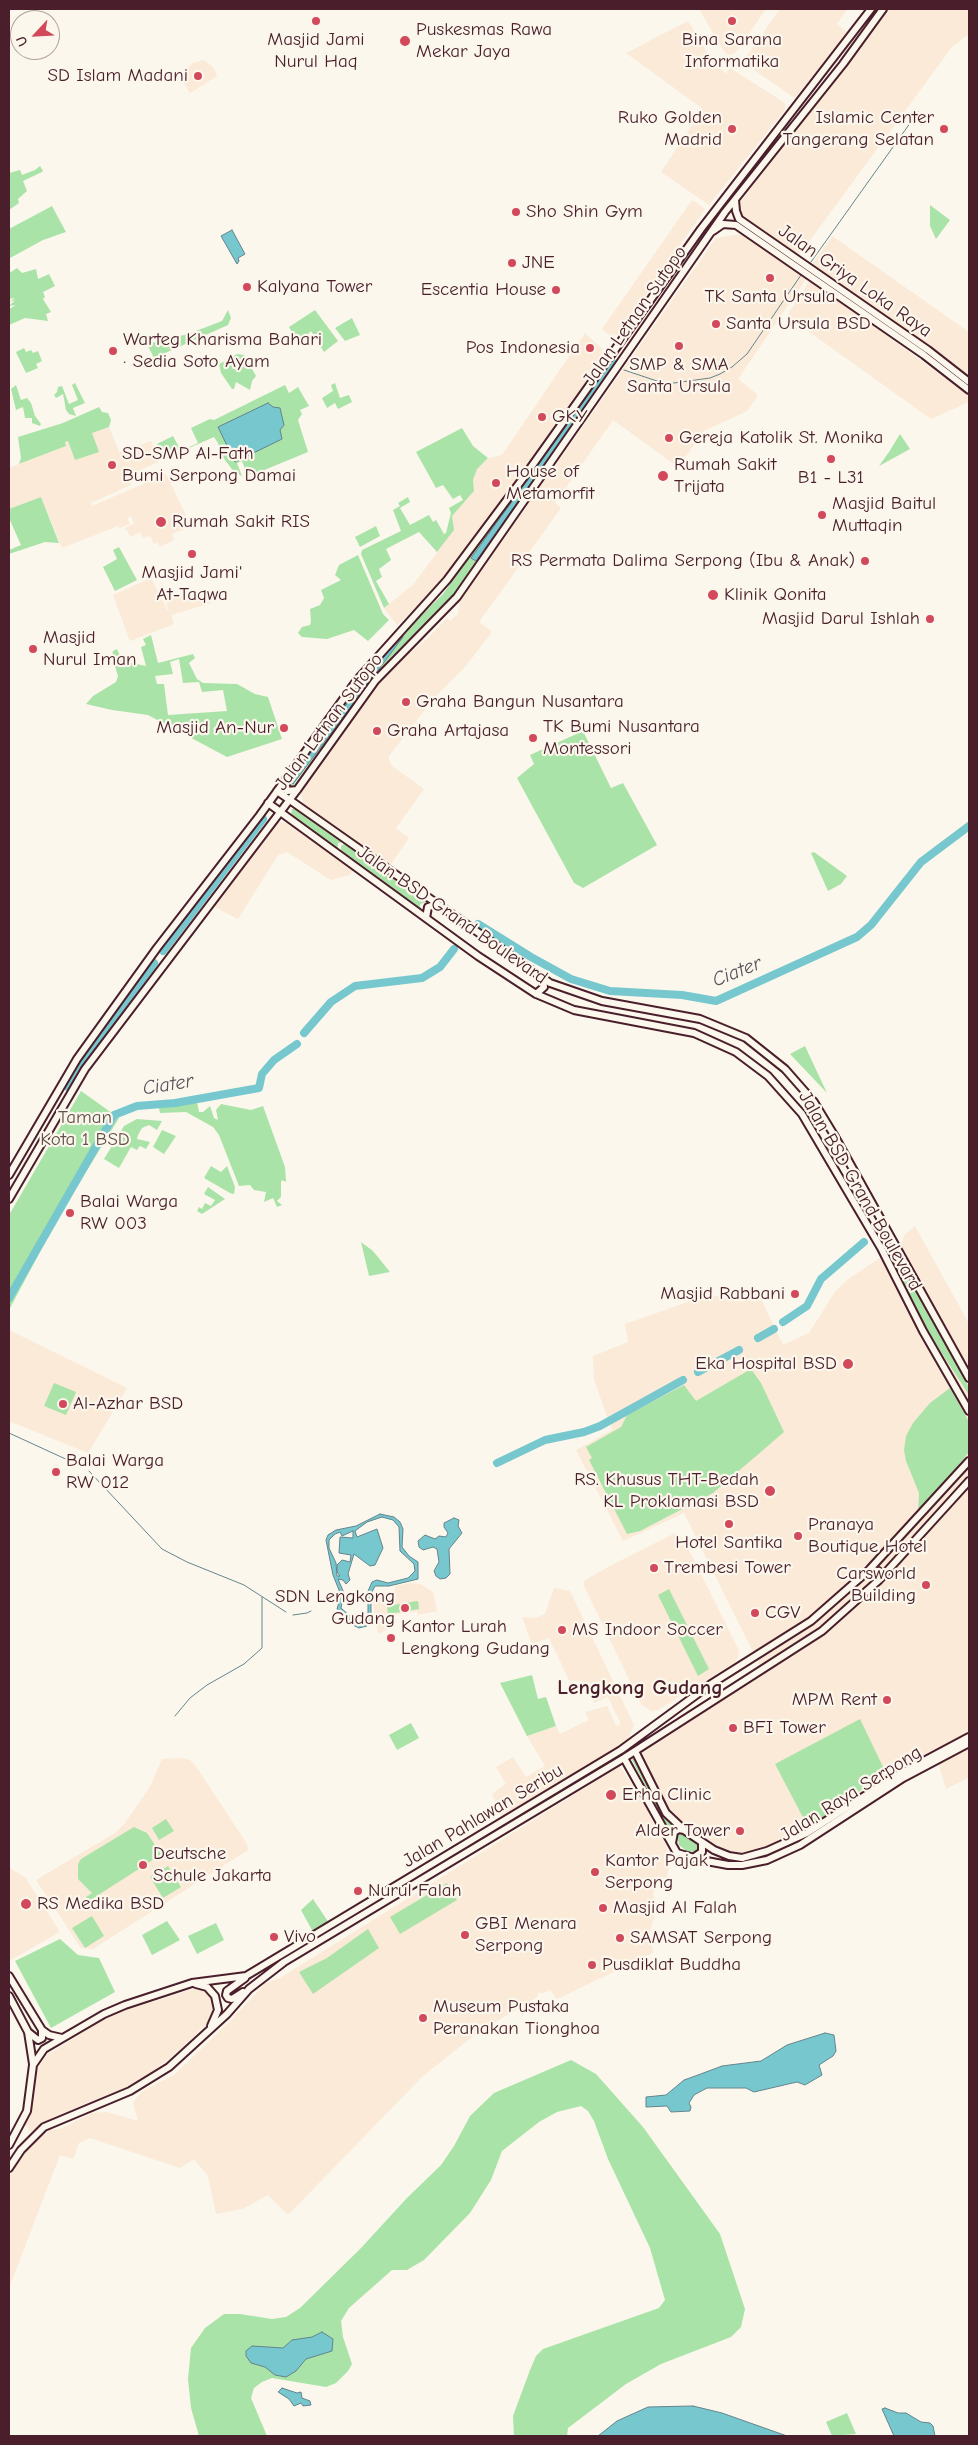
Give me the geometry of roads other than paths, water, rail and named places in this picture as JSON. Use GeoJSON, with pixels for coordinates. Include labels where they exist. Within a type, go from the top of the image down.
{"type":"FeatureCollection","features":[{"type":"Feature","properties":{"kind":"main road","name":"Jalan Letnan Sutopo"},"geometry":{"type":"LineString","coordinates":[[9,1175],[77,1059],[150,957],[261,813],[366,668],[441,587],[524,477],[682,255],[871,9]]}},
{"type":"Feature","properties":{"kind":"main road","name":"Jalan Letnan Sutopo"},"geometry":{"type":"LineString","coordinates":[[9,1199],[85,1069],[169,955],[297,790],[375,681],[457,597],[709,234],[883,9]]}},
{"type":"Feature","properties":{"kind":"main road"},"geometry":{"type":"LineString","coordinates":[[840,49],[848,56]]}},
{"type":"Feature","properties":{"kind":"main road","name":"Jalan Griya Loka Raya"},"geometry":{"type":"LineString","coordinates":[[735,200],[739,219],[915,345],[969,390]]}},
{"type":"Feature","properties":{"kind":"main road","name":"Jalan Griya Loka Raya"},"geometry":{"type":"LineString","coordinates":[[709,234],[723,224],[736,225],[969,382]]}},
{"type":"Feature","properties":{"kind":"main road"},"geometry":{"type":"LineString","coordinates":[[286,779],[284,785],[287,790],[297,790]]}},
{"type":"Feature","properties":{"kind":"main road","name":"Jalan BSD Grand Boulevard"},"geometry":{"type":"LineString","coordinates":[[277,791],[543,979],[561,988],[602,1001],[683,1014],[708,1022],[746,1038],[785,1069],[814,1102],[834,1135],[969,1378]]}},
{"type":"Feature","properties":{"kind":"main road","name":"Jalan BSD Grand Boulevard"},"geometry":{"type":"LineString","coordinates":[[268,803],[426,918],[536,994],[574,1010],[694,1033],[736,1052],[778,1086],[802,1114],[881,1248],[923,1331],[969,1411]]}},
{"type":"Feature","properties":{"kind":"main road"},"geometry":{"type":"LineString","coordinates":[[261,813],[269,812],[270,823]]}},
{"type":"Feature","properties":{"kind":"main road"},"geometry":{"type":"LineString","coordinates":[[354,864],[340,850],[339,845],[344,843],[366,854]]}},
{"type":"Feature","properties":{"kind":"main road"},"geometry":{"type":"LineString","coordinates":[[426,918],[428,907],[437,904]]}},
{"type":"Feature","properties":{"kind":"main road"},"geometry":{"type":"LineString","coordinates":[[157,948],[162,955],[169,955]]}},
{"type":"Feature","properties":{"kind":"main road"},"geometry":{"type":"LineString","coordinates":[[150,957],[156,958],[162,965]]}},
{"type":"Feature","properties":{"kind":"main road"},"geometry":{"type":"LineString","coordinates":[[536,994],[544,987],[543,979]]}},
{"type":"Feature","properties":{"kind":"main road","name":"Jalan Pahlawan Seribu"},"geometry":{"type":"LineString","coordinates":[[34,2065],[44,2049],[117,2008],[192,1983],[246,1976],[621,1750],[711,1684],[811,1621],[869,1570],[969,1461]]}},
{"type":"Feature","properties":{"kind":"main road","name":"Jalan Pahlawan Seribu"},"geometry":{"type":"LineString","coordinates":[[9,2168],[27,2143],[44,2127],[113,2098],[148,2080],[177,2060],[249,1989],[284,1962],[624,1758],[822,1631],[879,1580],[969,1481]]}},
{"type":"Feature","properties":{"kind":"main road"},"geometry":{"type":"LineString","coordinates":[[869,1570],[878,1571],[879,1580]]}},
{"type":"Feature","properties":{"kind":"main road","name":"Jalan Raya Serpong"},"geometry":{"type":"LineString","coordinates":[[672,1847],[677,1853],[692,1858],[736,1865],[760,1862],[779,1855],[817,1836],[847,1811],[894,1777],[958,1745],[969,1737]]}},
{"type":"Feature","properties":{"kind":"main road","name":"Jalan Raya Serpong"},"geometry":{"type":"LineString","coordinates":[[958,1745],[969,1743]]}},
{"type":"Feature","properties":{"kind":"main road","name":"Jalan Raya Serpong"},"geometry":{"type":"LineString","coordinates":[[635,1750],[662,1808],[684,1830],[714,1850],[736,1858],[755,1855],[776,1848],[847,1811]]}},
{"type":"Feature","properties":{"kind":"main road"},"geometry":{"type":"LineString","coordinates":[[624,1758],[672,1847]]}},
{"type":"Feature","properties":{"kind":"main road"},"geometry":{"type":"LineString","coordinates":[[672,1847],[674,1832],[678,1829],[684,1830]]}},
{"type":"Feature","properties":{"kind":"main road"},"geometry":{"type":"LineString","coordinates":[[692,1858],[702,1852],[702,1842]]}},
{"type":"Feature","properties":{"kind":"main road"},"geometry":{"type":"LineString","coordinates":[[776,1848],[779,1855]]}},
{"type":"Feature","properties":{"kind":"main road"},"geometry":{"type":"LineString","coordinates":[[9,1976],[42,2030],[48,2035],[63,2038]]}},
{"type":"Feature","properties":{"kind":"main road"},"geometry":{"type":"LineString","coordinates":[[246,1976],[226,1995],[232,1999],[249,1989]]}},
{"type":"Feature","properties":{"kind":"main road"},"geometry":{"type":"LineString","coordinates":[[192,1983],[207,1987],[215,1996],[218,2010],[210,2029]]}},
{"type":"Feature","properties":{"kind":"main road"},"geometry":{"type":"LineString","coordinates":[[9,1996],[28,2032],[34,2065],[27,2111],[9,2145]]}},
{"type":"Feature","properties":{"kind":"main road"},"geometry":{"type":"LineString","coordinates":[[28,2032],[38,2040],[42,2038],[42,2030]]}},
{"type":"Feature","properties":{"kind":"water"},"geometry":{"type":"Polygon","coordinates":[[[232,230],[245,254],[238,258],[237,264],[221,236],[232,230]]]}},
{"type":"Feature","properties":{"kind":"water"},"geometry":{"type":"Polygon","coordinates":[[[268,403],[273,407],[280,408],[284,425],[280,430],[282,439],[235,462],[218,427],[268,403]]]}},
{"type":"Feature","properties":{"kind":"water"},"geometry":{"type":"Polygon","coordinates":[[[524,485],[528,487],[476,561],[471,558],[524,485]]]}},
{"type":"Feature","properties":{"kind":"water"},"geometry":{"type":"Polygon","coordinates":[[[403,637],[293,784],[289,781],[379,661],[403,637]]]}},
{"type":"Feature","properties":{"kind":"water"},"geometry":{"type":"Polygon","coordinates":[[[380,1514],[394,1517],[400,1522],[403,1529],[402,1547],[409,1556],[418,1562],[418,1579],[389,1586],[375,1586],[371,1594],[371,1620],[367,1626],[359,1628],[353,1625],[347,1616],[337,1609],[341,1595],[333,1575],[326,1540],[328,1535],[336,1530],[356,1526],[380,1514]],[[382,1517],[367,1522],[355,1531],[357,1537],[377,1529],[383,1548],[375,1565],[370,1566],[354,1554],[348,1574],[350,1580],[346,1584],[343,1580],[338,1579],[344,1593],[341,1608],[359,1624],[365,1623],[368,1619],[368,1602],[365,1602],[365,1598],[372,1582],[377,1580],[388,1583],[408,1578],[415,1571],[414,1564],[400,1551],[399,1527],[393,1520],[382,1517]],[[353,1531],[342,1536],[340,1532],[329,1540],[329,1548],[336,1563],[337,1576],[340,1576],[337,1572],[337,1565],[342,1560],[350,1562],[351,1555],[339,1553],[340,1537],[353,1538],[353,1531]]]}},
{"type":"Feature","properties":{"kind":"water"},"geometry":{"type":"Polygon","coordinates":[[[454,1518],[459,1520],[458,1526],[462,1533],[449,1549],[450,1574],[446,1578],[440,1579],[434,1571],[439,1562],[437,1549],[433,1547],[423,1550],[419,1547],[418,1541],[425,1535],[435,1539],[439,1536],[446,1537],[448,1533],[444,1523],[454,1518]]]}},
{"type":"Feature","properties":{"kind":"water"},"geometry":{"type":"Polygon","coordinates":[[[825,2033],[834,2035],[836,2051],[833,2056],[819,2065],[822,2075],[805,2085],[797,2082],[754,2092],[746,2088],[707,2088],[694,2095],[689,2103],[690,2111],[671,2112],[667,2106],[646,2107],[646,2097],[666,2095],[684,2080],[722,2066],[761,2061],[787,2045],[825,2033]]]}},
{"type":"Feature","properties":{"kind":"water"},"geometry":{"type":"Polygon","coordinates":[[[322,2332],[333,2339],[332,2351],[306,2359],[296,2371],[286,2377],[275,2375],[265,2367],[251,2363],[246,2356],[246,2351],[252,2346],[283,2348],[292,2340],[312,2337],[322,2332]]]}},
{"type":"Feature","properties":{"kind":"water"},"geometry":{"type":"Polygon","coordinates":[[[282,2388],[297,2393],[301,2392],[302,2398],[310,2401],[311,2405],[303,2406],[301,2403],[294,2406],[289,2399],[278,2392],[282,2388]]]}},
{"type":"Feature","properties":{"kind":"water"},"geometry":{"type":"Polygon","coordinates":[[[693,2406],[722,2413],[787,2436],[598,2436],[617,2421],[648,2407],[693,2406]]]}},
{"type":"Feature","properties":{"kind":"water"},"geometry":{"type":"Polygon","coordinates":[[[885,2408],[898,2413],[906,2413],[921,2422],[930,2423],[933,2426],[935,2436],[894,2436],[882,2409],[885,2408]]]}},
{"type":"Feature","properties":{"kind":"waterway"},"geometry":{"type":"LineString","coordinates":[[811,262],[918,112]]}},
{"type":"Feature","properties":{"kind":"waterway"},"geometry":{"type":"LineString","coordinates":[[624,370],[660,382],[674,383],[710,378],[720,374],[732,367],[747,354],[801,275]]}},
{"type":"Feature","properties":{"kind":"waterway"},"geometry":{"type":"LineString","coordinates":[[519,494],[613,363]]}},
{"type":"Feature","properties":{"kind":"waterway"},"geometry":{"type":"LineString","coordinates":[[163,951],[263,819]]}},
{"type":"Feature","properties":{"kind":"waterway","name":"Ciater"},"geometry":{"type":"LineString","coordinates":[[478,924],[571,979],[610,991],[682,995],[716,1001],[857,937],[871,925],[921,862],[969,826]]}},
{"type":"Feature","properties":{"kind":"waterway","name":"Ciater"},"geometry":{"type":"LineString","coordinates":[[304,1033],[331,1002],[355,986],[422,978],[440,967],[454,949]]}},
{"type":"Feature","properties":{"kind":"waterway"},"geometry":{"type":"LineString","coordinates":[[68,1087],[100,1036],[154,963]]}},
{"type":"Feature","properties":{"kind":"waterway","name":"Ciater"},"geometry":{"type":"LineString","coordinates":[[9,1298],[114,1115],[137,1106],[175,1103],[259,1088],[262,1074],[274,1060],[297,1044]]}},
{"type":"Feature","properties":{"kind":"waterway"},"geometry":{"type":"LineString","coordinates":[[783,1322],[807,1306],[821,1279],[864,1242]]}},
{"type":"Feature","properties":{"kind":"waterway"},"geometry":{"type":"LineString","coordinates":[[758,1338],[774,1329]]}},
{"type":"Feature","properties":{"kind":"waterway"},"geometry":{"type":"LineString","coordinates":[[698,1372],[739,1350]]}},
{"type":"Feature","properties":{"kind":"waterway"},"geometry":{"type":"LineString","coordinates":[[497,1463],[545,1440],[584,1432],[600,1426],[683,1380]]}},
{"type":"Feature","properties":{"kind":"waterway"},"geometry":{"type":"LineString","coordinates":[[9,1433],[83,1467]]}},
{"type":"Feature","properties":{"kind":"waterway"},"geometry":{"type":"LineString","coordinates":[[89,1471],[162,1549],[187,1562],[244,1585],[286,1612]]}},
{"type":"Feature","properties":{"kind":"waterway"},"geometry":{"type":"LineString","coordinates":[[175,1716],[190,1698],[207,1685],[244,1664],[262,1648],[262,1597]]}},
{"type":"Feature","properties":{"kind":"waterway"},"geometry":{"type":"LineString","coordinates":[[293,1615],[311,1611]]}},
{"type":"Feature","properties":{"kind":"place","name":"Masjid Jami Nurul Haq"},"geometry":{"type":"Point","coordinates":[316,21]}},
{"type":"Feature","properties":{"kind":"place","name":"Bina Sarana Informatika"},"geometry":{"type":"Point","coordinates":[732,21]}},
{"type":"Feature","properties":{"kind":"place","name":"Puskesmas Rawa Mekar Jaya"},"geometry":{"type":"Point","coordinates":[405,41]}},
{"type":"Feature","properties":{"kind":"place","name":"SD Islam Madani"},"geometry":{"type":"Point","coordinates":[198,76]}},
{"type":"Feature","properties":{"kind":"place","name":"Ruko Golden Madrid"},"geometry":{"type":"Point","coordinates":[732,129]}},
{"type":"Feature","properties":{"kind":"place","name":"Islamic Center Tangerang Selatan"},"geometry":{"type":"Point","coordinates":[944,129]}},
{"type":"Feature","properties":{"kind":"place","name":"Sho Shin Gym"},"geometry":{"type":"Point","coordinates":[516,212]}},
{"type":"Feature","properties":{"kind":"place","name":"JNE"},"geometry":{"type":"Point","coordinates":[512,263]}},
{"type":"Feature","properties":{"kind":"place","name":"TK Santa Ursula"},"geometry":{"type":"Point","coordinates":[770,278]}},
{"type":"Feature","properties":{"kind":"place","name":"Kalyana Tower"},"geometry":{"type":"Point","coordinates":[247,287]}},
{"type":"Feature","properties":{"kind":"place","name":"Escentia House"},"geometry":{"type":"Point","coordinates":[556,290]}},
{"type":"Feature","properties":{"kind":"place","name":"Santa Ursula BSD"},"geometry":{"type":"Point","coordinates":[716,324]}},
{"type":"Feature","properties":{"kind":"place","name":"SMP & SMA Santa Ursula"},"geometry":{"type":"Point","coordinates":[679,346]}},
{"type":"Feature","properties":{"kind":"place","name":"Pos Indonesia"},"geometry":{"type":"Point","coordinates":[590,348]}},
{"type":"Feature","properties":{"kind":"place","name":"Warteg Kharisma Bahari · Sedia Soto Ayam"},"geometry":{"type":"Point","coordinates":[113,351]}},
{"type":"Feature","properties":{"kind":"place","name":"GKY"},"geometry":{"type":"Point","coordinates":[542,417]}},
{"type":"Feature","properties":{"kind":"place","name":"Gereja Katolik St. Monika"},"geometry":{"type":"Point","coordinates":[669,438]}},
{"type":"Feature","properties":{"kind":"place","name":"B1 - L31"},"geometry":{"type":"Point","coordinates":[831,459]}},
{"type":"Feature","properties":{"kind":"place","name":"SD-SMP Al-Fath Bumi Serpong Damai"},"geometry":{"type":"Point","coordinates":[112,465]}},
{"type":"Feature","properties":{"kind":"place","name":"Rumah Sakit Trijata"},"geometry":{"type":"Point","coordinates":[663,476]}},
{"type":"Feature","properties":{"kind":"place","name":"House of Metamorfit"},"geometry":{"type":"Point","coordinates":[496,483]}},
{"type":"Feature","properties":{"kind":"place","name":"Masjid Baitul Muttaqin"},"geometry":{"type":"Point","coordinates":[822,515]}},
{"type":"Feature","properties":{"kind":"place","name":"Rumah Sakit RIS"},"geometry":{"type":"Point","coordinates":[161,522]}},
{"type":"Feature","properties":{"kind":"place","name":"Masjid Jami' At-Taqwa"},"geometry":{"type":"Point","coordinates":[192,554]}},
{"type":"Feature","properties":{"kind":"place","name":"RS Permata Dalima Serpong (Ibu & Anak)"},"geometry":{"type":"Point","coordinates":[865,561]}},
{"type":"Feature","properties":{"kind":"place","name":"Klinik Qonita"},"geometry":{"type":"Point","coordinates":[713,595]}},
{"type":"Feature","properties":{"kind":"place","name":"Masjid Darul Ishlah"},"geometry":{"type":"Point","coordinates":[930,619]}},
{"type":"Feature","properties":{"kind":"place","name":"Masjid Nurul Iman"},"geometry":{"type":"Point","coordinates":[33,649]}},
{"type":"Feature","properties":{"kind":"place","name":"Graha Bangun Nusantara"},"geometry":{"type":"Point","coordinates":[406,702]}},
{"type":"Feature","properties":{"kind":"place","name":"Masjid An-Nur"},"geometry":{"type":"Point","coordinates":[284,728]}},
{"type":"Feature","properties":{"kind":"place","name":"Graha Artajasa"},"geometry":{"type":"Point","coordinates":[377,731]}},
{"type":"Feature","properties":{"kind":"place","name":"TK Bumi Nusantara Montessori"},"geometry":{"type":"Point","coordinates":[533,738]}},
{"type":"Feature","properties":{"kind":"place","name":"Balai Warga RW 003"},"geometry":{"type":"Point","coordinates":[70,1213]}},
{"type":"Feature","properties":{"kind":"place","name":"Masjid Rabbani"},"geometry":{"type":"Point","coordinates":[795,1294]}},
{"type":"Feature","properties":{"kind":"place","name":"Eka Hospital BSD"},"geometry":{"type":"Point","coordinates":[848,1364]}},
{"type":"Feature","properties":{"kind":"place","name":"Al-Azhar BSD"},"geometry":{"type":"Point","coordinates":[63,1404]}},
{"type":"Feature","properties":{"kind":"place","name":"Balai Warga RW 012"},"geometry":{"type":"Point","coordinates":[56,1472]}},
{"type":"Feature","properties":{"kind":"place","name":"RS. Khusus THT-Bedah KL Proklamasi BSD"},"geometry":{"type":"Point","coordinates":[770,1491]}},
{"type":"Feature","properties":{"kind":"place","name":"Hotel Santika"},"geometry":{"type":"Point","coordinates":[729,1524]}},
{"type":"Feature","properties":{"kind":"place","name":"Pranaya Boutique Hotel"},"geometry":{"type":"Point","coordinates":[798,1536]}},
{"type":"Feature","properties":{"kind":"place","name":"Trembesi Tower"},"geometry":{"type":"Point","coordinates":[654,1568]}},
{"type":"Feature","properties":{"kind":"place","name":"Carsworld Building"},"geometry":{"type":"Point","coordinates":[926,1585]}},
{"type":"Feature","properties":{"kind":"place","name":"SDN Lengkong Gudang"},"geometry":{"type":"Point","coordinates":[405,1608]}},
{"type":"Feature","properties":{"kind":"place","name":"CGV"},"geometry":{"type":"Point","coordinates":[755,1613]}},
{"type":"Feature","properties":{"kind":"place","name":"MS Indoor Soccer"},"geometry":{"type":"Point","coordinates":[562,1630]}},
{"type":"Feature","properties":{"kind":"place","name":"Kantor Lurah Lengkong Gudang"},"geometry":{"type":"Point","coordinates":[391,1638]}},
{"type":"Feature","properties":{"kind":"place","name":"MPM Rent"},"geometry":{"type":"Point","coordinates":[887,1700]}},
{"type":"Feature","properties":{"kind":"place","name":"BFI Tower"},"geometry":{"type":"Point","coordinates":[733,1728]}},
{"type":"Feature","properties":{"kind":"place","name":"Erha Clinic"},"geometry":{"type":"Point","coordinates":[611,1795]}},
{"type":"Feature","properties":{"kind":"place","name":"Alder Tower"},"geometry":{"type":"Point","coordinates":[740,1831]}},
{"type":"Feature","properties":{"kind":"place","name":"Deutsche Schule Jakarta"},"geometry":{"type":"Point","coordinates":[143,1865]}},
{"type":"Feature","properties":{"kind":"place","name":"Kantor Pajak Serpong"},"geometry":{"type":"Point","coordinates":[595,1872]}},
{"type":"Feature","properties":{"kind":"place","name":"Nurul Falah"},"geometry":{"type":"Point","coordinates":[358,1891]}},
{"type":"Feature","properties":{"kind":"place","name":"RS Medika BSD"},"geometry":{"type":"Point","coordinates":[26,1904]}},
{"type":"Feature","properties":{"kind":"place","name":"Masjid Al Falah"},"geometry":{"type":"Point","coordinates":[603,1908]}},
{"type":"Feature","properties":{"kind":"place","name":"GBI Menara Serpong"},"geometry":{"type":"Point","coordinates":[465,1935]}},
{"type":"Feature","properties":{"kind":"place","name":"Vivo"},"geometry":{"type":"Point","coordinates":[274,1937]}},
{"type":"Feature","properties":{"kind":"place","name":"SAMSAT Serpong"},"geometry":{"type":"Point","coordinates":[620,1938]}},
{"type":"Feature","properties":{"kind":"place","name":"Pusdiklat Buddha"},"geometry":{"type":"Point","coordinates":[592,1965]}},
{"type":"Feature","properties":{"kind":"place","name":"Museum Pustaka Peranakan Tionghoa"},"geometry":{"type":"Point","coordinates":[423,2018]}},
{"type":"Feature","properties":{"kind":"district","name":"Lengkong Gudang"},"geometry":{"type":"Point","coordinates":[640,1688]}},
{"type":"Feature","properties":{"kind":"park label","name":"Taman Kota 1 BSD"},"geometry":{"type":"Point","coordinates":[85,1129]}}]}
